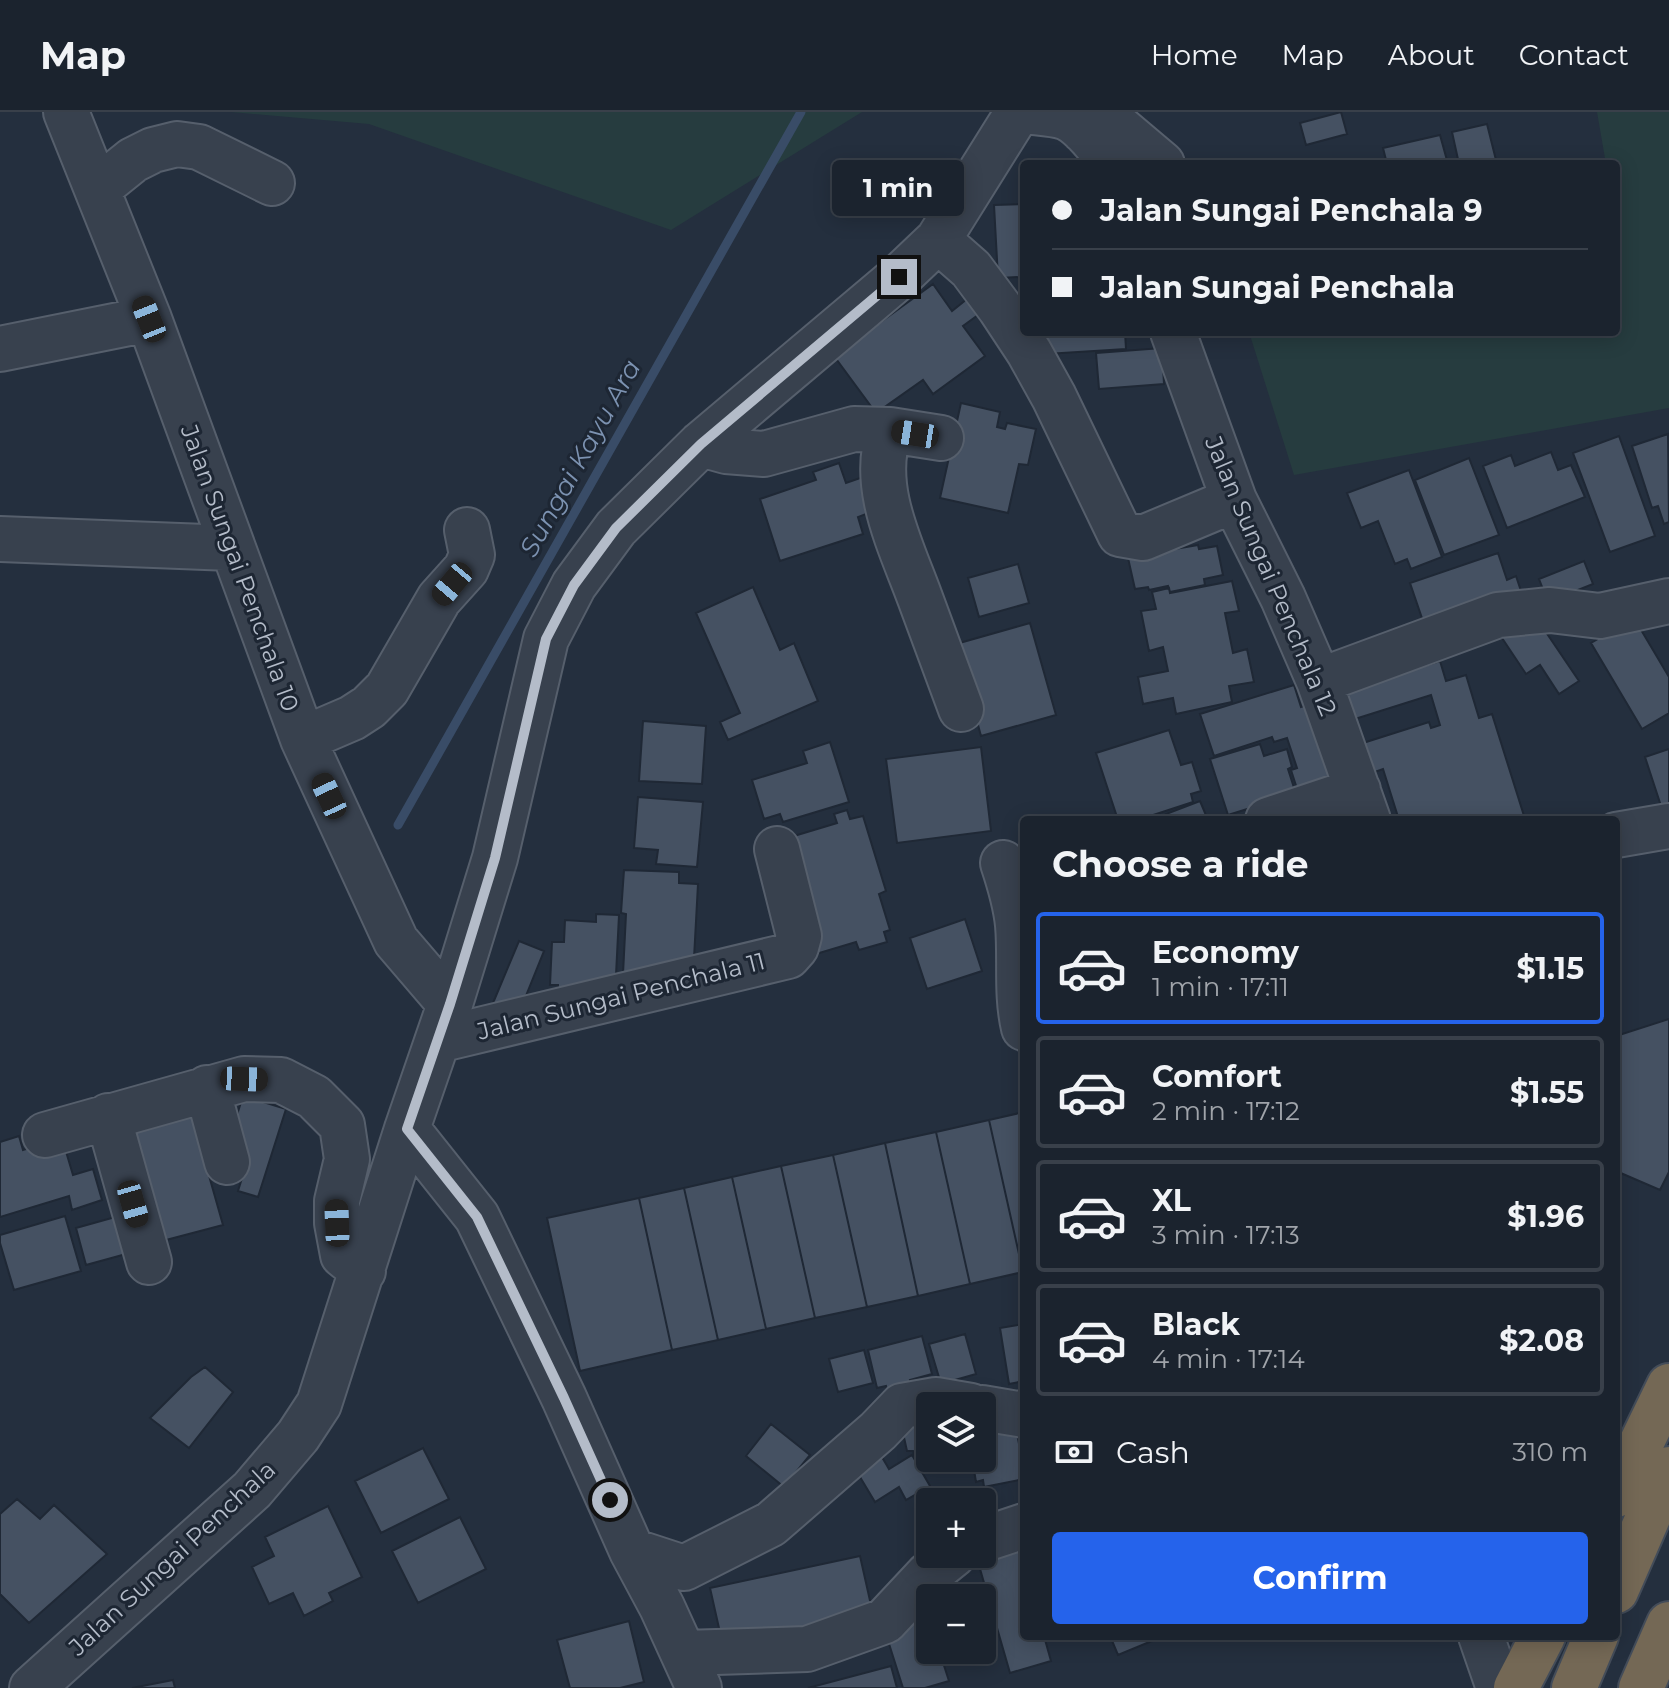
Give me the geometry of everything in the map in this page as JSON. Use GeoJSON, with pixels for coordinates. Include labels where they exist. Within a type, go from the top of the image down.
{"type":"FeatureCollection","features":[{"type":"Feature","properties":{"kind":"highway"},"geometry":{"type":"LineString","coordinates":[[1620,1487],[1669,1386]]}},
{"type":"Feature","properties":{"kind":"highway"},"geometry":{"type":"LineString","coordinates":[[1620,1582],[1669,1469]]}},
{"type":"Feature","properties":{"kind":"highway"},"geometry":{"type":"LineString","coordinates":[[1641,1688],[1669,1624]]}},
{"type":"Feature","properties":{"kind":"highway"},"geometry":{"type":"LineString","coordinates":[[1516,1688],[1541,1640]]}},
{"type":"Feature","properties":{"kind":"highway"},"geometry":{"type":"LineString","coordinates":[[1574,1688],[1594,1640]]}},
{"type":"Feature","properties":{"kind":"street","name":"Jalan Sungai Penchala 10"},"geometry":{"type":"LineString","coordinates":[[66,112],[149,319],[303,739],[396,941],[444,1022]]}},
{"type":"Feature","properties":{"kind":"street","name":"Jalan Sungai Penchala"},"geometry":{"type":"LineString","coordinates":[[32,1688],[252,1490],[298,1436],[319,1404],[495,858],[546,639],[574,585],[616,528],[701,444],[899,277],[938,240],[1018,112]]}},
{"type":"Feature","properties":{"kind":"street"},"geometry":{"type":"LineString","coordinates":[[1034,112],[1057,114],[1076,121],[1155,160]]}},
{"type":"Feature","properties":{"kind":"street"},"geometry":{"type":"LineString","coordinates":[[1103,132],[1117,160]]}},
{"type":"Feature","properties":{"kind":"street"},"geometry":{"type":"LineString","coordinates":[[97,189],[133,160],[153,150],[177,144],[199,147],[272,183]]}},
{"type":"Feature","properties":{"kind":"street"},"geometry":{"type":"LineString","coordinates":[[938,240],[971,269],[1029,352],[1120,534],[1143,538],[1234,500]]}},
{"type":"Feature","properties":{"kind":"street"},"geometry":{"type":"LineString","coordinates":[[0,349],[149,319]]}},
{"type":"Feature","properties":{"kind":"street","name":"Jalan Sungai Penchala 12"},"geometry":{"type":"LineString","coordinates":[[1174,336],[1234,500],[1283,598],[1319,681],[1363,805]]}},
{"type":"Feature","properties":{"kind":"street"},"geometry":{"type":"LineString","coordinates":[[701,444],[726,451],[764,454],[854,429],[890,430],[941,438]]}},
{"type":"Feature","properties":{"kind":"street"},"geometry":{"type":"LineString","coordinates":[[890,430],[884,457],[888,511],[961,709]]}},
{"type":"Feature","properties":{"kind":"street"},"geometry":{"type":"LineString","coordinates":[[303,739],[352,718],[387,689],[439,599],[466,569],[472,555],[467,530]]}},
{"type":"Feature","properties":{"kind":"street"},"geometry":{"type":"LineString","coordinates":[[0,539],[231,548]]}},
{"type":"Feature","properties":{"kind":"street"},"geometry":{"type":"LineString","coordinates":[[1319,681],[1498,615],[1550,610],[1600,616],[1669,601]]}},
{"type":"Feature","properties":{"kind":"street"},"geometry":{"type":"LineString","coordinates":[[1293,816],[1363,805]]}},
{"type":"Feature","properties":{"kind":"street"},"geometry":{"type":"LineString","coordinates":[[1620,834],[1669,826]]}},
{"type":"Feature","properties":{"kind":"street","name":"Jalan Sungai Penchala 11"},"geometry":{"type":"LineString","coordinates":[[444,1022],[788,956],[796,947],[799,936],[777,849]]}},
{"type":"Feature","properties":{"kind":"street"},"geometry":{"type":"LineString","coordinates":[[1003,863],[1014,894],[1018,925],[1020,995]]}},
{"type":"Feature","properties":{"kind":"street"},"geometry":{"type":"LineString","coordinates":[[45,1135],[244,1079],[281,1080],[314,1097],[342,1125],[347,1159],[337,1201],[337,1223],[343,1255],[363,1271]]}},
{"type":"Feature","properties":{"kind":"street"},"geometry":{"type":"LineString","coordinates":[[207,1088],[227,1162]]}},
{"type":"Feature","properties":{"kind":"street"},"geometry":{"type":"LineString","coordinates":[[108,1116],[149,1262]]}},
{"type":"Feature","properties":{"kind":"street"},"geometry":{"type":"LineString","coordinates":[[407,1129],[477,1217],[691,1671],[807,1649],[885,1621],[937,1568]]}},
{"type":"Feature","properties":{"kind":"street"},"geometry":{"type":"LineString","coordinates":[[632,1551],[684,1568],[771,1524],[878,1431],[902,1406],[916,1404]]}},
{"type":"Feature","properties":{"kind":"street"},"geometry":{"type":"LineString","coordinates":[[996,1410],[1020,1414]]}},
{"type":"Feature","properties":{"kind":"street"},"geometry":{"type":"LineString","coordinates":[[996,1535],[1020,1527]]}},
{"type":"Feature","properties":{"kind":"street"},"geometry":{"type":"LineString","coordinates":[[1482,1641],[1499,1688]]}},
{"type":"Feature","properties":{"kind":"green space"},"geometry":{"type":"Polygon","coordinates":[[[231,112],[862,112],[671,230],[369,124],[231,112]]]}},
{"type":"Feature","properties":{"kind":"green space"},"geometry":{"type":"Polygon","coordinates":[[[1597,112],[1669,112],[1669,408],[1294,475],[1250,336],[1620,336],[1620,160],[1605,160],[1597,112]]]}},
{"type":"Feature","properties":{"kind":"building"},"geometry":{"type":"Polygon","coordinates":[[[1341,112],[1347,134],[1306,145],[1300,123],[1341,112]]]}},
{"type":"Feature","properties":{"kind":"building"},"geometry":{"type":"Polygon","coordinates":[[[1487,124],[1496,160],[1458,160],[1452,132],[1487,124]]]}},
{"type":"Feature","properties":{"kind":"building"},"geometry":{"type":"Polygon","coordinates":[[[1440,135],[1447,160],[1386,160],[1383,148],[1440,135]]]}},
{"type":"Feature","properties":{"kind":"building"},"geometry":{"type":"Polygon","coordinates":[[[1020,204],[1020,277],[998,278],[994,205],[1020,204]]]}},
{"type":"Feature","properties":{"kind":"building"},"geometry":{"type":"Polygon","coordinates":[[[933,284],[952,311],[967,299],[978,315],[963,326],[985,356],[933,394],[923,380],[876,413],[834,356],[933,284]]]}},
{"type":"Feature","properties":{"kind":"building"},"geometry":{"type":"Polygon","coordinates":[[[1045,336],[1125,336],[1126,349],[1046,354],[1045,336]]]}},
{"type":"Feature","properties":{"kind":"building"},"geometry":{"type":"Polygon","coordinates":[[[1162,348],[1164,384],[1099,389],[1096,353],[1162,348]]]}},
{"type":"Feature","properties":{"kind":"building"},"geometry":{"type":"Polygon","coordinates":[[[961,403],[1000,412],[997,427],[1005,429],[1007,423],[1036,429],[1028,465],[1019,464],[1008,513],[940,498],[961,403]]]}},
{"type":"Feature","properties":{"kind":"building"},"geometry":{"type":"Polygon","coordinates":[[[1668,434],[1669,522],[1664,524],[1658,506],[1652,508],[1632,446],[1668,434]]]}},
{"type":"Feature","properties":{"kind":"building"},"geometry":{"type":"Polygon","coordinates":[[[1619,436],[1655,536],[1610,552],[1573,453],[1619,436]]]}},
{"type":"Feature","properties":{"kind":"building"},"geometry":{"type":"Polygon","coordinates":[[[1551,452],[1558,470],[1571,465],[1585,497],[1507,528],[1483,466],[1511,455],[1515,466],[1551,452]]]}},
{"type":"Feature","properties":{"kind":"building"},"geometry":{"type":"Polygon","coordinates":[[[1469,458],[1499,535],[1444,555],[1415,480],[1469,458]]]}},
{"type":"Feature","properties":{"kind":"building"},"geometry":{"type":"Polygon","coordinates":[[[839,463],[846,483],[863,477],[874,511],[858,517],[863,534],[780,561],[760,499],[816,480],[813,472],[839,463]]]}},
{"type":"Feature","properties":{"kind":"building"},"geometry":{"type":"Polygon","coordinates":[[[1409,470],[1442,557],[1411,569],[1407,559],[1395,564],[1378,521],[1361,528],[1347,493],[1409,470]]]}},
{"type":"Feature","properties":{"kind":"building"},"geometry":{"type":"Polygon","coordinates":[[[1198,545],[1199,549],[1217,546],[1223,575],[1204,579],[1205,585],[1170,592],[1168,586],[1135,589],[1128,558],[1173,546],[1174,549],[1198,545]]]}},
{"type":"Feature","properties":{"kind":"building"},"geometry":{"type":"Polygon","coordinates":[[[1498,553],[1507,580],[1516,576],[1522,594],[1425,627],[1410,583],[1498,553]]]}},
{"type":"Feature","properties":{"kind":"building"},"geometry":{"type":"Polygon","coordinates":[[[1584,561],[1593,584],[1548,602],[1539,579],[1584,561]]]}},
{"type":"Feature","properties":{"kind":"building"},"geometry":{"type":"Polygon","coordinates":[[[1018,564],[1029,603],[979,617],[968,578],[1018,564]]]}},
{"type":"Feature","properties":{"kind":"building"},"geometry":{"type":"Polygon","coordinates":[[[1232,581],[1239,611],[1225,613],[1233,653],[1247,649],[1254,682],[1229,686],[1232,702],[1176,714],[1173,698],[1143,704],[1138,677],[1168,671],[1163,647],[1149,651],[1141,611],[1156,609],[1152,592],[1169,588],[1170,593],[1232,581]]]}},
{"type":"Feature","properties":{"kind":"building"},"geometry":{"type":"Polygon","coordinates":[[[753,587],[780,650],[794,643],[818,701],[728,740],[720,722],[740,713],[696,613],[753,587]]]}},
{"type":"Feature","properties":{"kind":"building"},"geometry":{"type":"Polygon","coordinates":[[[1533,613],[1579,681],[1559,694],[1540,665],[1526,674],[1500,635],[1533,613]]]}},
{"type":"Feature","properties":{"kind":"building"},"geometry":{"type":"Polygon","coordinates":[[[1634,618],[1669,677],[1669,713],[1642,729],[1591,643],[1634,618]]]}},
{"type":"Feature","properties":{"kind":"building"},"geometry":{"type":"Polygon","coordinates":[[[1030,623],[1056,715],[981,736],[956,644],[1030,623]]]}},
{"type":"Feature","properties":{"kind":"building"},"geometry":{"type":"Polygon","coordinates":[[[1440,661],[1446,681],[1466,675],[1479,718],[1492,714],[1524,816],[1398,816],[1383,769],[1372,773],[1363,743],[1429,722],[1431,728],[1440,725],[1431,695],[1355,719],[1346,691],[1440,661]]]}},
{"type":"Feature","properties":{"kind":"building"},"geometry":{"type":"Polygon","coordinates":[[[1294,685],[1301,707],[1313,703],[1335,776],[1299,795],[1291,770],[1297,768],[1287,738],[1274,742],[1272,737],[1214,756],[1200,714],[1294,685]]]}},
{"type":"Feature","properties":{"kind":"building"},"geometry":{"type":"Polygon","coordinates":[[[643,721],[706,726],[702,784],[639,781],[643,721]]]}},
{"type":"Feature","properties":{"kind":"building"},"geometry":{"type":"Polygon","coordinates":[[[1169,730],[1181,765],[1192,762],[1201,791],[1191,794],[1193,802],[1150,816],[1117,816],[1096,753],[1169,730]]]}},
{"type":"Feature","properties":{"kind":"building"},"geometry":{"type":"Polygon","coordinates":[[[830,742],[849,802],[783,822],[780,814],[764,819],[752,780],[807,763],[803,751],[830,742]]]}},
{"type":"Feature","properties":{"kind":"building"},"geometry":{"type":"Polygon","coordinates":[[[1260,744],[1264,756],[1287,749],[1292,767],[1288,769],[1296,794],[1228,815],[1210,759],[1260,744]]]}},
{"type":"Feature","properties":{"kind":"building"},"geometry":{"type":"Polygon","coordinates":[[[981,747],[991,831],[897,843],[886,759],[981,747]]]}},
{"type":"Feature","properties":{"kind":"building"},"geometry":{"type":"Polygon","coordinates":[[[1669,749],[1669,810],[1663,812],[1645,757],[1669,749]]]}},
{"type":"Feature","properties":{"kind":"building"},"geometry":{"type":"Polygon","coordinates":[[[638,797],[703,802],[697,867],[656,864],[658,850],[634,848],[638,797]]]}},
{"type":"Feature","properties":{"kind":"building"},"geometry":{"type":"Polygon","coordinates":[[[1200,801],[1206,816],[1167,816],[1200,801]]]}},
{"type":"Feature","properties":{"kind":"building"},"geometry":{"type":"Polygon","coordinates":[[[847,810],[850,819],[863,816],[886,891],[879,894],[890,930],[884,932],[887,942],[859,950],[856,942],[816,954],[784,839],[837,823],[834,814],[847,810]]]}},
{"type":"Feature","properties":{"kind":"building"},"geometry":{"type":"Polygon","coordinates":[[[624,870],[679,872],[679,883],[698,884],[693,977],[623,974],[626,914],[621,913],[624,870]]]}},
{"type":"Feature","properties":{"kind":"building"},"geometry":{"type":"Polygon","coordinates":[[[596,914],[619,915],[615,995],[558,993],[558,985],[550,985],[552,942],[564,942],[565,920],[596,922],[596,914]]]}},
{"type":"Feature","properties":{"kind":"building"},"geometry":{"type":"Polygon","coordinates":[[[965,919],[982,971],[927,989],[910,938],[965,919]]]}},
{"type":"Feature","properties":{"kind":"building"},"geometry":{"type":"Polygon","coordinates":[[[519,941],[544,951],[519,1013],[493,1003],[519,941]]]}},
{"type":"Feature","properties":{"kind":"building"},"geometry":{"type":"Polygon","coordinates":[[[1669,1019],[1669,1172],[1660,1190],[1620,1173],[1620,1035],[1669,1019]]]}},
{"type":"Feature","properties":{"kind":"building"},"geometry":{"type":"Polygon","coordinates":[[[243,1096],[286,1109],[258,1197],[238,1191],[242,1178],[229,1140],[243,1096]]]}},
{"type":"Feature","properties":{"kind":"building"},"geometry":{"type":"Polygon","coordinates":[[[189,1105],[223,1225],[166,1240],[131,1121],[189,1105]]]}},
{"type":"Feature","properties":{"kind":"building"},"geometry":{"type":"Polygon","coordinates":[[[1020,1113],[1020,1259],[989,1120],[1020,1113]]]}},
{"type":"Feature","properties":{"kind":"building"},"geometry":{"type":"Polygon","coordinates":[[[989,1120],[1020,1259],[1020,1273],[970,1284],[936,1132],[989,1120]]]}},
{"type":"Feature","properties":{"kind":"building"},"geometry":{"type":"Polygon","coordinates":[[[936,1132],[970,1284],[918,1296],[885,1143],[936,1132]]]}},
{"type":"Feature","properties":{"kind":"building"},"geometry":{"type":"Polygon","coordinates":[[[19,1136],[23,1150],[62,1138],[73,1175],[93,1169],[102,1200],[72,1210],[69,1196],[0,1217],[0,1142],[19,1136]]]}},
{"type":"Feature","properties":{"kind":"building"},"geometry":{"type":"Polygon","coordinates":[[[885,1143],[918,1296],[867,1307],[833,1155],[885,1143]]]}},
{"type":"Feature","properties":{"kind":"building"},"geometry":{"type":"Polygon","coordinates":[[[833,1155],[867,1307],[815,1318],[781,1166],[833,1155]]]}},
{"type":"Feature","properties":{"kind":"building"},"geometry":{"type":"Polygon","coordinates":[[[781,1166],[815,1318],[766,1329],[732,1177],[781,1166]]]}},
{"type":"Feature","properties":{"kind":"building"},"geometry":{"type":"Polygon","coordinates":[[[732,1177],[766,1329],[718,1340],[684,1188],[732,1177]]]}},
{"type":"Feature","properties":{"kind":"building"},"geometry":{"type":"Polygon","coordinates":[[[684,1188],[718,1340],[672,1350],[639,1198],[684,1188]]]}},
{"type":"Feature","properties":{"kind":"building"},"geometry":{"type":"Polygon","coordinates":[[[639,1198],[672,1350],[580,1371],[547,1218],[639,1198]]]}},
{"type":"Feature","properties":{"kind":"building"},"geometry":{"type":"Polygon","coordinates":[[[126,1214],[137,1251],[86,1265],[76,1228],[126,1214]]]}},
{"type":"Feature","properties":{"kind":"building"},"geometry":{"type":"Polygon","coordinates":[[[65,1216],[81,1271],[14,1290],[0,1235],[65,1216]]]}},
{"type":"Feature","properties":{"kind":"building"},"geometry":{"type":"Polygon","coordinates":[[[1020,1325],[1020,1382],[1009,1384],[1000,1328],[1020,1325]]]}},
{"type":"Feature","properties":{"kind":"building"},"geometry":{"type":"Polygon","coordinates":[[[965,1334],[976,1374],[941,1384],[929,1344],[965,1334]]]}},
{"type":"Feature","properties":{"kind":"building"},"geometry":{"type":"Polygon","coordinates":[[[922,1336],[932,1374],[910,1380],[912,1389],[888,1395],[886,1386],[877,1388],[868,1350],[922,1336]]]}},
{"type":"Feature","properties":{"kind":"building"},"geometry":{"type":"Polygon","coordinates":[[[864,1350],[873,1383],[838,1392],[829,1359],[864,1350]]]}},
{"type":"Feature","properties":{"kind":"building"},"geometry":{"type":"Polygon","coordinates":[[[205,1367],[233,1392],[189,1448],[150,1418],[205,1367]]]}},
{"type":"Feature","properties":{"kind":"building"},"geometry":{"type":"Polygon","coordinates":[[[916,1411],[916,1459],[913,1451],[907,1451],[899,1415],[916,1411]]]}},
{"type":"Feature","properties":{"kind":"building"},"geometry":{"type":"Polygon","coordinates":[[[1015,1423],[1020,1449],[1020,1480],[984,1487],[983,1480],[976,1482],[974,1472],[996,1472],[996,1427],[1015,1423]]]}},
{"type":"Feature","properties":{"kind":"building"},"geometry":{"type":"Polygon","coordinates":[[[771,1424],[810,1455],[784,1487],[746,1456],[771,1424]]]}},
{"type":"Feature","properties":{"kind":"building"},"geometry":{"type":"Polygon","coordinates":[[[423,1448],[449,1499],[381,1533],[355,1481],[423,1448]]]}},
{"type":"Feature","properties":{"kind":"building"},"geometry":{"type":"Polygon","coordinates":[[[879,1452],[889,1469],[912,1455],[916,1472],[922,1472],[930,1486],[916,1488],[916,1494],[906,1500],[899,1487],[875,1502],[854,1467],[879,1452]]]}},
{"type":"Feature","properties":{"kind":"building"},"geometry":{"type":"Polygon","coordinates":[[[17,1499],[40,1519],[54,1505],[107,1554],[29,1623],[0,1594],[0,1514],[17,1499]]]}},
{"type":"Feature","properties":{"kind":"building"},"geometry":{"type":"Polygon","coordinates":[[[328,1506],[362,1577],[329,1593],[333,1601],[304,1616],[293,1593],[269,1604],[252,1567],[274,1556],[265,1537],[328,1506]]]}},
{"type":"Feature","properties":{"kind":"building"},"geometry":{"type":"Polygon","coordinates":[[[460,1517],[486,1569],[418,1603],[392,1551],[460,1517]]]}},
{"type":"Feature","properties":{"kind":"building"},"geometry":{"type":"Polygon","coordinates":[[[1017,1543],[1020,1554],[1020,1640],[1045,1640],[1051,1661],[1010,1673],[996,1624],[996,1584],[984,1584],[980,1568],[996,1568],[996,1549],[1017,1543]]]}},
{"type":"Feature","properties":{"kind":"building"},"geometry":{"type":"Polygon","coordinates":[[[860,1556],[873,1614],[723,1646],[710,1588],[860,1556]]]}},
{"type":"Feature","properties":{"kind":"building"},"geometry":{"type":"Polygon","coordinates":[[[916,1618],[916,1664],[944,1664],[949,1681],[925,1688],[903,1688],[884,1628],[916,1618]]]}},
{"type":"Feature","properties":{"kind":"building"},"geometry":{"type":"Polygon","coordinates":[[[629,1621],[644,1682],[620,1688],[570,1688],[557,1640],[629,1621]]]}},
{"type":"Feature","properties":{"kind":"building"},"geometry":{"type":"Polygon","coordinates":[[[1112,1640],[1154,1640],[1118,1655],[1112,1640]]]}},
{"type":"Feature","properties":{"kind":"building"},"geometry":{"type":"Polygon","coordinates":[[[891,1666],[897,1688],[808,1688],[891,1666]]]}},
{"type":"Feature","properties":{"kind":"building"},"geometry":{"type":"Polygon","coordinates":[[[173,1680],[175,1688],[132,1688],[173,1680]]]}},
{"type":"Feature","properties":{"kind":"waterway","name":"Sungai Kayu Ara"},"geometry":{"type":"LineString","coordinates":[[398,825],[801,112]]}},
{"type":"Feature","properties":{"kind":"route"},"geometry":{"type":"LineString","coordinates":[[610,1500],[477,1217],[407,1129],[495,858],[546,639],[574,585],[616,528],[701,444],[899,277]]}}]}
